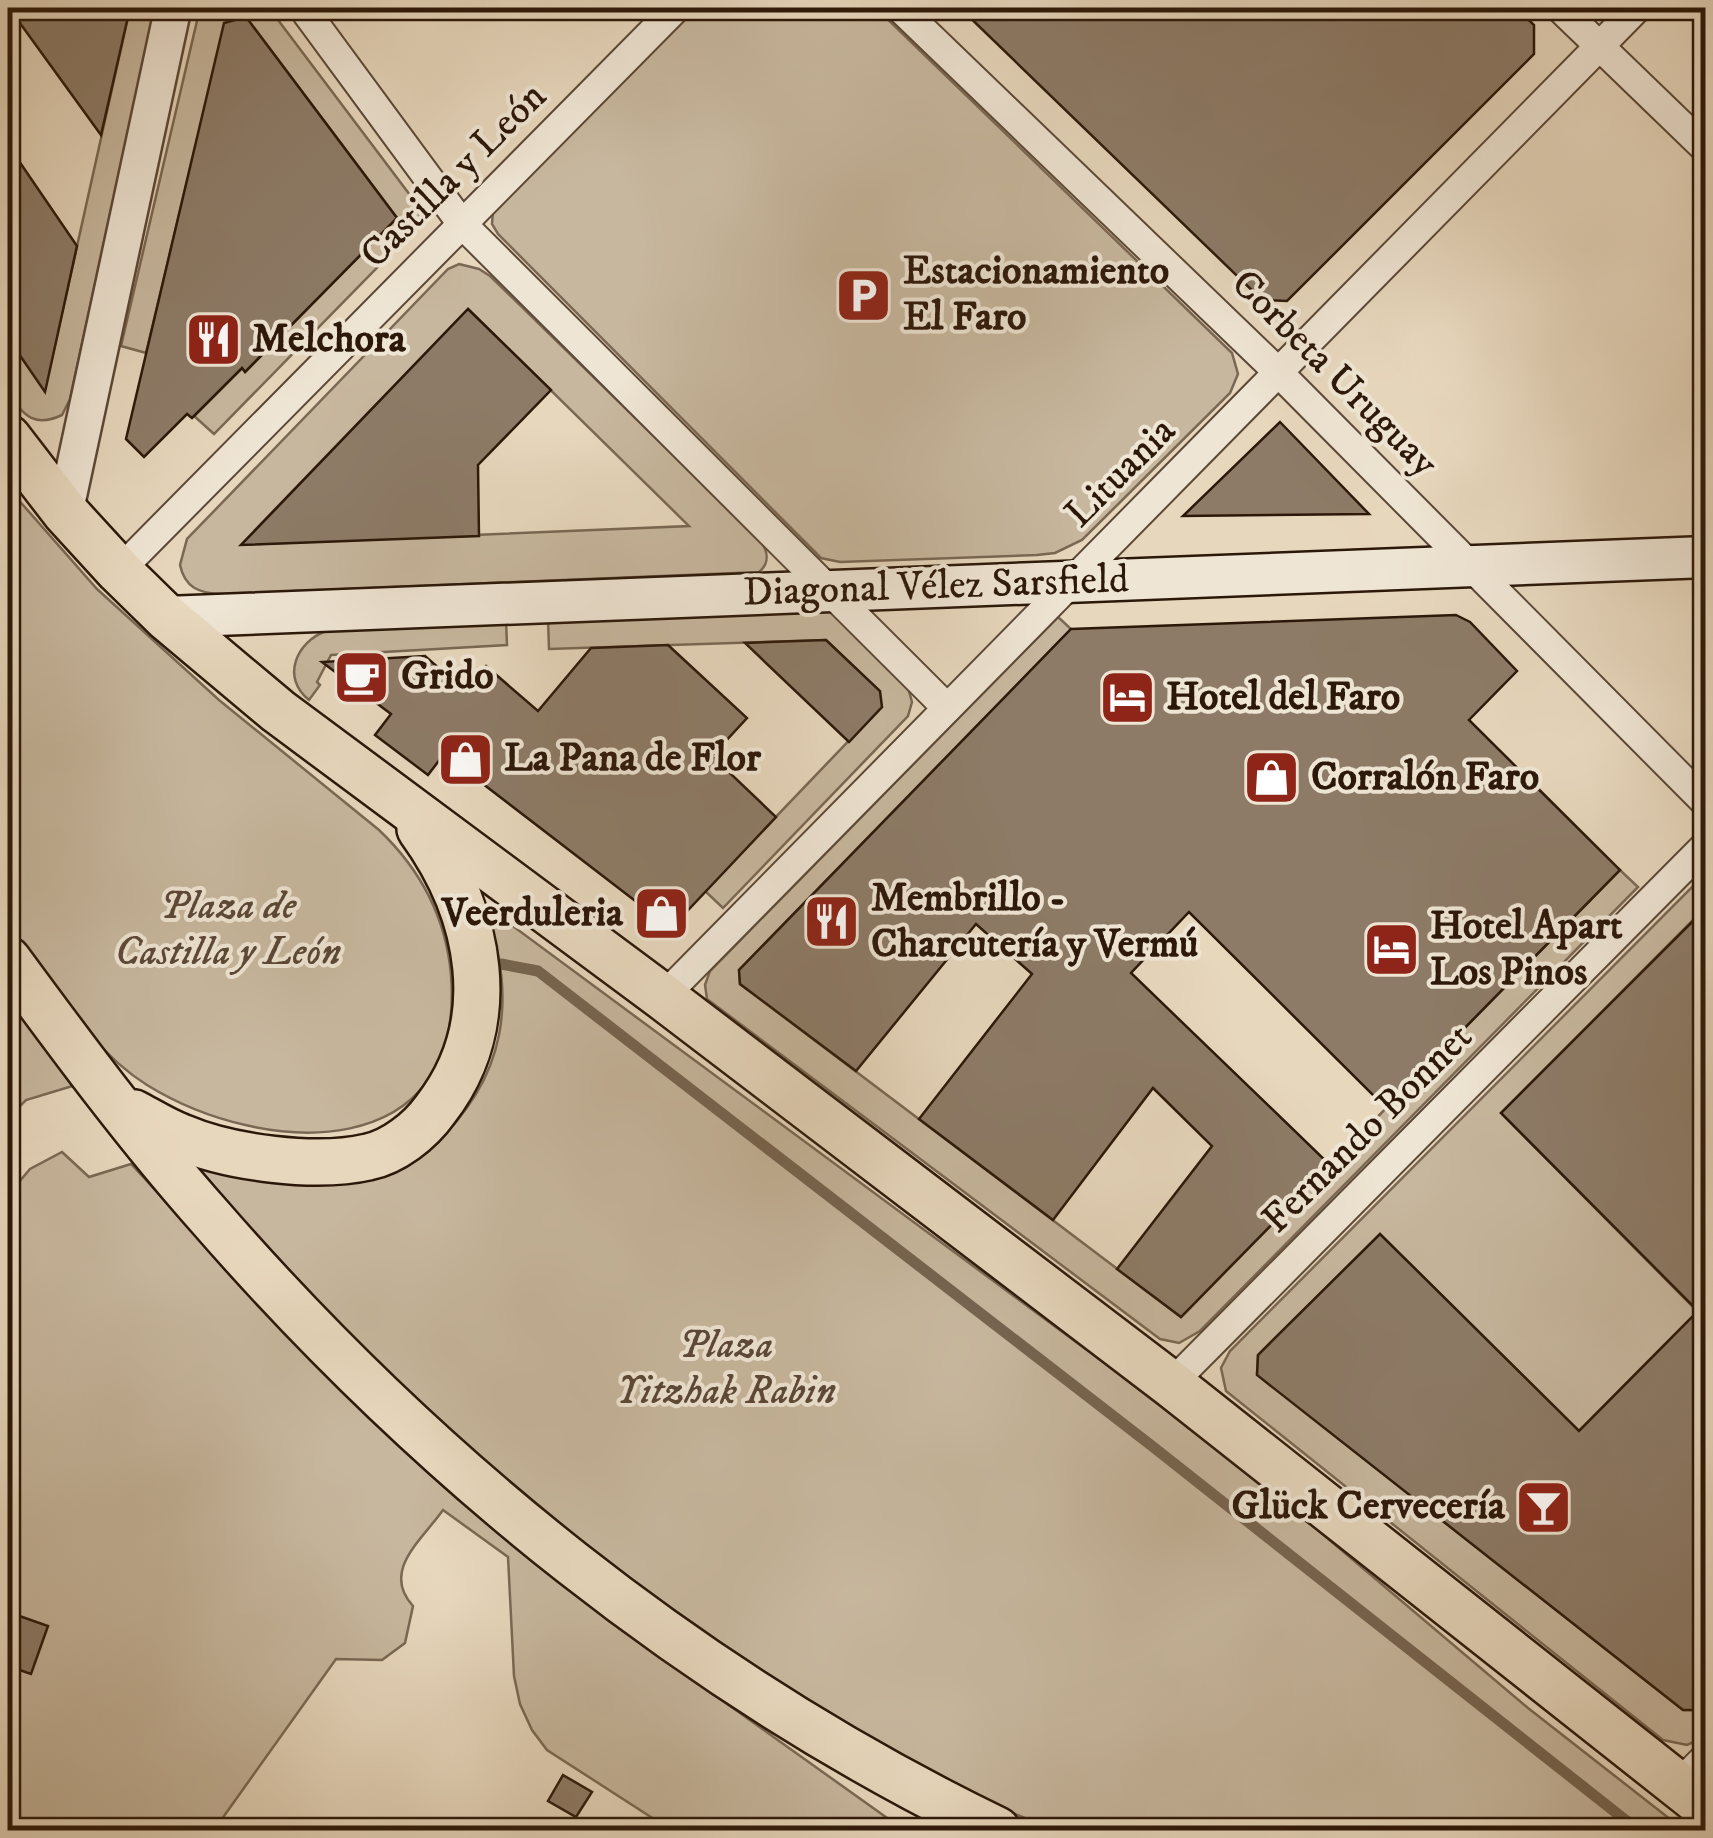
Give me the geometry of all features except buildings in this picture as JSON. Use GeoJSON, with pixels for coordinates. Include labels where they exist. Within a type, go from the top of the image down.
{"type":"FeatureCollection","features":[{"type":"Feature","properties":{"kind":"main road"},"geometry":{"type":"LineString","coordinates":[[8,438],[119,572],[278,711],[663,996],[1696,1783]]}},
{"type":"Feature","properties":{"kind":"main road","name":"Diagonal Vélez Sarsfield"},"geometry":{"type":"LineString","coordinates":[[166,617],[1706,557]]}},
{"type":"Feature","properties":{"kind":"main road"},"geometry":{"type":"LineString","coordinates":[[119,1104],[180,1138],[221,1150],[335,1162],[371,1157],[405,1140],[428,1120],[456,1080],[473,1035],[476,964],[469,926],[446,866],[402,802]]}},
{"type":"Feature","properties":{"kind":"main road"},"geometry":{"type":"LineString","coordinates":[[8,960],[208,1216],[434,1449],[558,1554],[714,1666],[917,1792],[997,1830]]}},
{"type":"Feature","properties":{"kind":"street"},"geometry":{"type":"LineString","coordinates":[[66,512],[173,8]]}},
{"type":"Feature","properties":{"kind":"street"},"geometry":{"type":"LineString","coordinates":[[303,8],[462,224],[947,708]]}},
{"type":"Feature","properties":{"kind":"street","name":"Castilla y León"},"geometry":{"type":"LineString","coordinates":[[119,572],[676,8]]}},
{"type":"Feature","properties":{"kind":"street","name":"Corbeta Uruguay"},"geometry":{"type":"LineString","coordinates":[[900,8],[1278,372],[1706,803]]}},
{"type":"Feature","properties":{"kind":"street"},"geometry":{"type":"LineString","coordinates":[[1560,8],[1706,150]]}},
{"type":"Feature","properties":{"kind":"street","name":"Lituania"},"geometry":{"type":"LineString","coordinates":[[663,996],[1637,8]]}},
{"type":"Feature","properties":{"kind":"street","name":"Fernando Bonnet"},"geometry":{"type":"LineString","coordinates":[[1172,1384],[1706,844]]}},
{"type":"Feature","properties":{"kind":"green space"},"geometry":{"type":"Polygon","coordinates":[[[130,8],[155,8],[70,399],[62,415],[37,420],[25,414],[8,394],[8,338],[45,390],[130,8]]]}},
{"type":"Feature","properties":{"kind":"green space"},"geometry":{"type":"Polygon","coordinates":[[[200,8],[269,8],[419,207],[420,217],[412,232],[214,434],[194,416],[242,368],[246,371],[397,218],[246,17],[225,23],[146,353],[121,346],[200,8]]]}},
{"type":"Feature","properties":{"kind":"green space","name":"Estacionamiento El Faro"},"geometry":{"type":"Polygon","coordinates":[[[684,8],[876,8],[1232,353],[1238,374],[1230,393],[1082,540],[1055,553],[840,562],[821,558],[492,224],[493,211],[684,8]]]}},
{"type":"Feature","properties":{"kind":"green space"},"geometry":{"type":"Polygon","coordinates":[[[459,264],[490,276],[760,540],[767,557],[763,568],[759,572],[221,594],[189,584],[180,565],[187,539],[448,269],[459,264]],[[468,309],[255,530],[259,544],[689,526],[468,309]]]}},
{"type":"Feature","properties":{"kind":"green space","name":"Plaza de Castilla y León"},"geometry":{"type":"Polygon","coordinates":[[[8,488],[97,589],[219,700],[379,830],[419,878],[437,914],[448,954],[451,975],[447,1037],[426,1083],[393,1113],[349,1129],[299,1132],[246,1125],[195,1109],[147,1085],[114,1060],[86,1030],[12,932],[6,894],[8,488]]]}},
{"type":"Feature","properties":{"kind":"green space"},"geometry":{"type":"Polygon","coordinates":[[[829,610],[907,684],[912,702],[908,716],[723,908],[705,891],[881,707],[879,691],[826,640],[549,649],[548,619],[829,610]]]}},
{"type":"Feature","properties":{"kind":"green space"},"geometry":{"type":"Polygon","coordinates":[[[1058,617],[1071,629],[739,970],[740,984],[1181,1317],[1620,870],[1638,887],[1200,1331],[1179,1343],[1160,1339],[707,999],[705,985],[710,971],[1058,617]]]}},
{"type":"Feature","properties":{"kind":"green space"},"geometry":{"type":"Polygon","coordinates":[[[506,620],[507,645],[331,655],[317,682],[320,685],[309,700],[296,681],[294,671],[300,652],[326,631],[506,620]]]}},
{"type":"Feature","properties":{"kind":"green space"},"geometry":{"type":"Polygon","coordinates":[[[1705,874],[1705,908],[1501,1113],[1698,1312],[1579,1431],[1380,1234],[1258,1355],[1257,1374],[1683,1710],[1696,1710],[1705,1700],[1705,1737],[1687,1745],[1663,1740],[1226,1391],[1221,1368],[1230,1351],[1705,874]]]}},
{"type":"Feature","properties":{"kind":"green space","name":"Plaza Yitzhak Rabin"},"geometry":{"type":"Polygon","coordinates":[[[483,904],[1268,1488],[1528,1708],[1684,1830],[1054,1830],[905,1759],[784,1687],[554,1526],[399,1390],[195,1164],[431,1147],[476,1094],[499,1035],[501,971],[483,904]]]}},
{"type":"Feature","properties":{"kind":"green space"},"geometry":{"type":"Polygon","coordinates":[[[8,989],[79,1084],[26,1100],[8,1118],[8,989]]]}},
{"type":"Feature","properties":{"kind":"green space"},"geometry":{"type":"Polygon","coordinates":[[[62,1152],[89,1177],[131,1164],[302,1348],[444,1487],[608,1619],[904,1830],[671,1830],[547,1750],[520,1704],[514,1676],[508,1557],[443,1510],[415,1545],[403,1568],[404,1593],[413,1606],[405,1643],[382,1660],[336,1659],[214,1830],[8,1830],[8,1195],[30,1169],[62,1152]]]}},
{"type":"Feature","properties":{"kind":"waterway"},"geometry":{"type":"LineString","coordinates":[[501,964],[538,971],[1152,1446],[1638,1830]]}},
{"type":"Feature","properties":{"kind":"place","name":"Estacionamiento El Faro"},"geometry":{"type":"Point","coordinates":[864,295]}},
{"type":"Feature","properties":{"kind":"place","name":"Melchora"},"geometry":{"type":"Point","coordinates":[213,340]}},
{"type":"Feature","properties":{"kind":"place","name":"Grido"},"geometry":{"type":"Point","coordinates":[362,677]}},
{"type":"Feature","properties":{"kind":"place","name":"Hotel del Faro"},"geometry":{"type":"Point","coordinates":[1127,698]}},
{"type":"Feature","properties":{"kind":"place","name":"La Pana de Flor"},"geometry":{"type":"Point","coordinates":[465,759]}},
{"type":"Feature","properties":{"kind":"place","name":"Corralón Faro"},"geometry":{"type":"Point","coordinates":[1272,778]}},
{"type":"Feature","properties":{"kind":"place","name":"Veerduleria"},"geometry":{"type":"Point","coordinates":[662,914]}},
{"type":"Feature","properties":{"kind":"place","name":"Membrillo - Charcutería y Vermú"},"geometry":{"type":"Point","coordinates":[832,922]}},
{"type":"Feature","properties":{"kind":"place","name":"Hotel Apart Los Pinos"},"geometry":{"type":"Point","coordinates":[1391,950]}},
{"type":"Feature","properties":{"kind":"place","name":"Glück Cervecería"},"geometry":{"type":"Point","coordinates":[1544,1507]}}]}
